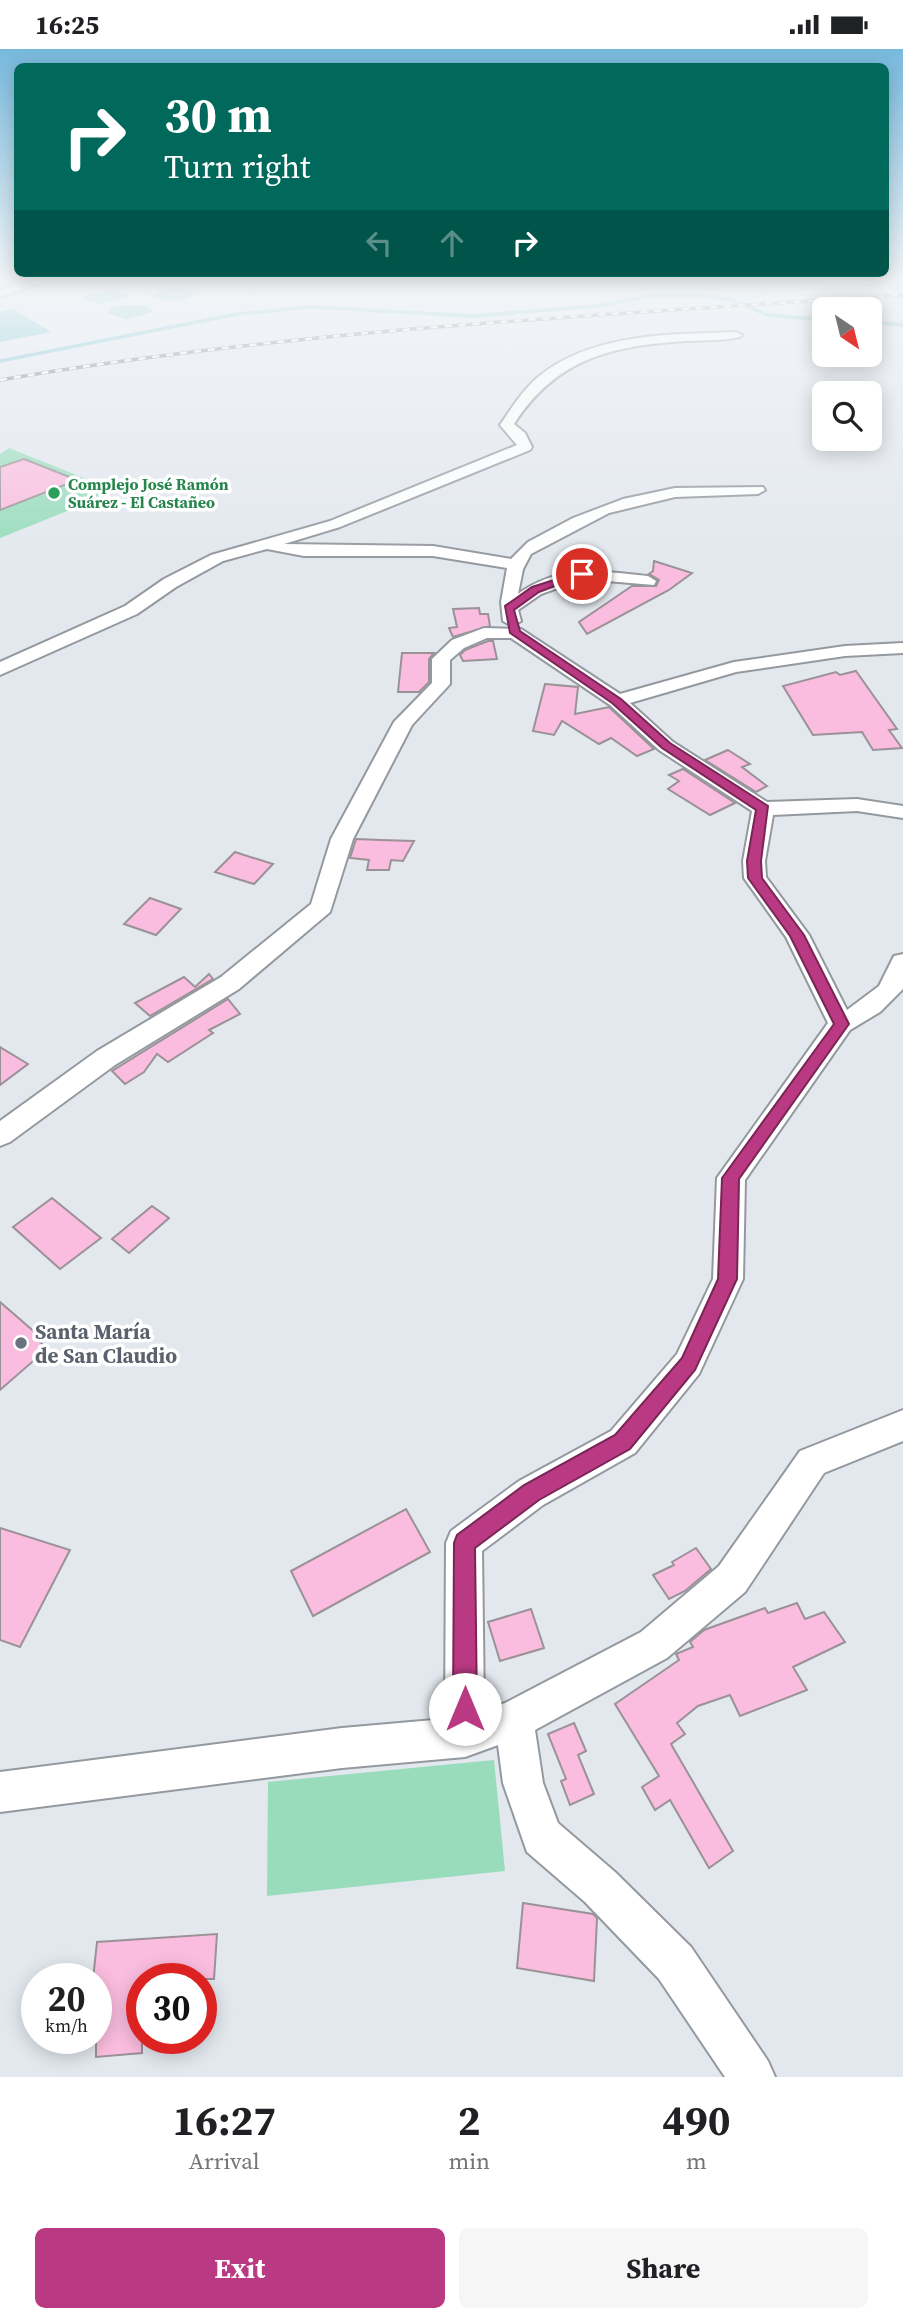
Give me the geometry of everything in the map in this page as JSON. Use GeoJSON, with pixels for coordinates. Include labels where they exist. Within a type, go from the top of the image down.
{"type":"FeatureCollection","features":[{"type":"Feature","properties":{"kind":"street"},"geometry":{"type":"LineString","coordinates":[[0,669],[131,610],[170,583],[218,558],[335,524],[525,447],[520,436],[508,425],[525,399],[554,373]]}},
{"type":"Feature","properties":{"kind":"street"},"geometry":{"type":"LineString","coordinates":[[512,621],[511,577],[522,553],[594,512],[639,496],[700,489],[758,490]]}},
{"type":"Feature","properties":{"kind":"street"},"geometry":{"type":"LineString","coordinates":[[266,545],[304,551],[433,551],[517,565]]}},
{"type":"Feature","properties":{"kind":"street"},"geometry":{"type":"LineString","coordinates":[[0,1135],[106,1059],[230,983],[322,907],[342,839],[404,722],[441,684],[441,659],[458,644],[512,621],[535,590],[582,574],[648,582]]}},
{"type":"Feature","properties":{"kind":"street"},"geometry":{"type":"LineString","coordinates":[[512,621],[617,701],[666,746],[763,809],[857,805],[903,812]]}},
{"type":"Feature","properties":{"kind":"street"},"geometry":{"type":"LineString","coordinates":[[617,701],[734,667],[845,650],[903,648]]}},
{"type":"Feature","properties":{"kind":"street"},"geometry":{"type":"LineString","coordinates":[[763,809],[754,861],[755,878],[797,935],[842,1024]]}},
{"type":"Feature","properties":{"kind":"street"},"geometry":{"type":"LineString","coordinates":[[465,1737],[464,1543],[531,1493],[622,1442],[688,1364],[728,1279],[731,1178],[842,1024],[889,994],[899,979],[903,962]]}},
{"type":"Feature","properties":{"kind":"street"},"geometry":{"type":"LineString","coordinates":[[0,1792],[342,1748],[465,1737],[514,1720],[654,1645],[732,1579],[812,1462],[903,1425]]}},
{"type":"Feature","properties":{"kind":"street"},"geometry":{"type":"LineString","coordinates":[[514,1720],[523,1783],[542,1837],[600,1887],[675,1963],[752,2077]]}},
{"type":"Feature","properties":{"kind":"green space","name":"Complejo José Ramón Suárez - El Castañeo"},"geometry":{"type":"Polygon","coordinates":[[[9,448],[104,486],[108,490],[107,495],[0,538],[0,454],[9,448]]]}},
{"type":"Feature","properties":{"kind":"green space"},"geometry":{"type":"Polygon","coordinates":[[[494,1760],[505,1871],[267,1896],[268,1782],[494,1760]]]}},
{"type":"Feature","properties":{"kind":"building"},"geometry":{"type":"Polygon","coordinates":[[[24,459],[77,480],[0,510],[0,467],[24,459]]]}},
{"type":"Feature","properties":{"kind":"building"},"geometry":{"type":"Polygon","coordinates":[[[654,561],[692,573],[669,590],[587,634],[579,622],[632,586],[656,586],[659,580],[649,574],[653,571],[654,561]]]}},
{"type":"Feature","properties":{"kind":"building"},"geometry":{"type":"Polygon","coordinates":[[[479,608],[480,614],[488,614],[490,626],[453,637],[449,628],[457,627],[453,609],[479,608]]]}},
{"type":"Feature","properties":{"kind":"building"},"geometry":{"type":"Polygon","coordinates":[[[493,641],[497,659],[463,661],[460,655],[465,650],[493,641]]]}},
{"type":"Feature","properties":{"kind":"building"},"geometry":{"type":"Polygon","coordinates":[[[402,653],[434,653],[429,659],[429,682],[419,692],[398,692],[402,653]]]}},
{"type":"Feature","properties":{"kind":"building"},"geometry":{"type":"Polygon","coordinates":[[[856,671],[897,729],[889,730],[902,748],[873,750],[862,732],[813,735],[783,686],[836,672],[840,675],[856,671]]]}},
{"type":"Feature","properties":{"kind":"building"},"geometry":{"type":"Polygon","coordinates":[[[545,684],[578,687],[575,714],[609,707],[654,749],[637,756],[611,738],[599,744],[562,721],[554,735],[533,731],[545,684]]]}},
{"type":"Feature","properties":{"kind":"building"},"geometry":{"type":"Polygon","coordinates":[[[728,750],[750,764],[742,767],[767,786],[756,792],[705,760],[728,750]]]}},
{"type":"Feature","properties":{"kind":"building"},"geometry":{"type":"Polygon","coordinates":[[[683,769],[735,803],[710,815],[668,789],[679,781],[669,775],[683,769]]]}},
{"type":"Feature","properties":{"kind":"building"},"geometry":{"type":"Polygon","coordinates":[[[356,839],[414,841],[403,861],[391,860],[389,870],[367,870],[369,860],[350,858],[356,839]]]}},
{"type":"Feature","properties":{"kind":"building"},"geometry":{"type":"Polygon","coordinates":[[[235,852],[273,864],[254,884],[215,872],[235,852]]]}},
{"type":"Feature","properties":{"kind":"building"},"geometry":{"type":"Polygon","coordinates":[[[150,898],[181,909],[156,935],[124,924],[150,898]]]}},
{"type":"Feature","properties":{"kind":"building"},"geometry":{"type":"Polygon","coordinates":[[[209,974],[213,979],[150,1016],[135,1003],[184,977],[195,987],[209,974]]]}},
{"type":"Feature","properties":{"kind":"building"},"geometry":{"type":"Polygon","coordinates":[[[228,999],[240,1014],[209,1030],[213,1033],[168,1062],[157,1054],[144,1072],[125,1084],[112,1071],[228,999]]]}},
{"type":"Feature","properties":{"kind":"building"},"geometry":{"type":"Polygon","coordinates":[[[0,1047],[28,1064],[0,1085],[0,1047]]]}},
{"type":"Feature","properties":{"kind":"building"},"geometry":{"type":"Polygon","coordinates":[[[52,1198],[101,1238],[60,1269],[13,1227],[52,1198]]]}},
{"type":"Feature","properties":{"kind":"building"},"geometry":{"type":"Polygon","coordinates":[[[152,1206],[169,1218],[129,1253],[112,1239],[152,1206]]]}},
{"type":"Feature","properties":{"kind":"building","name":"Santa María de San Claudio"},"geometry":{"type":"Polygon","coordinates":[[[0,1302],[38,1335],[35,1337],[47,1349],[0,1390],[0,1302]]]}},
{"type":"Feature","properties":{"kind":"building"},"geometry":{"type":"Polygon","coordinates":[[[406,1509],[430,1552],[313,1616],[291,1571],[406,1509]]]}},
{"type":"Feature","properties":{"kind":"building"},"geometry":{"type":"Polygon","coordinates":[[[0,1528],[70,1550],[20,1647],[0,1640],[0,1528]]]}},
{"type":"Feature","properties":{"kind":"building"},"geometry":{"type":"Polygon","coordinates":[[[696,1548],[711,1569],[685,1591],[669,1599],[653,1575],[674,1565],[672,1562],[696,1548]]]}},
{"type":"Feature","properties":{"kind":"building"},"geometry":{"type":"Polygon","coordinates":[[[797,1603],[805,1619],[824,1612],[845,1642],[793,1667],[807,1690],[740,1716],[730,1695],[698,1706],[677,1723],[685,1734],[671,1744],[733,1851],[709,1868],[670,1800],[655,1810],[642,1787],[659,1776],[615,1704],[679,1660],[676,1654],[693,1647],[690,1642],[704,1630],[765,1608],[768,1613],[797,1603]]]}},
{"type":"Feature","properties":{"kind":"building"},"geometry":{"type":"Polygon","coordinates":[[[531,1609],[544,1648],[500,1661],[488,1622],[531,1609]]]}},
{"type":"Feature","properties":{"kind":"building"},"geometry":{"type":"Polygon","coordinates":[[[574,1723],[586,1751],[578,1755],[594,1794],[570,1805],[561,1781],[566,1779],[548,1734],[574,1723]]]}},
{"type":"Feature","properties":{"kind":"building"},"geometry":{"type":"Polygon","coordinates":[[[523,1903],[593,1914],[597,1918],[594,1981],[517,1968],[523,1903]]]}},
{"type":"Feature","properties":{"kind":"building"},"geometry":{"type":"Polygon","coordinates":[[[217,1934],[215,1963],[126,1963],[126,2054],[130,2054],[96,2057],[96,2054],[112,2054],[112,1963],[95,1963],[97,1942],[217,1934]]]}},
{"type":"Feature","properties":{"kind":"railway"},"geometry":{"type":"LineString","coordinates":[[0,380],[48,373]]}},
{"type":"Feature","properties":{"kind":"place","name":"Complejo José Ramón Suárez - El Castañeo"},"geometry":{"type":"Point","coordinates":[54,493]}},
{"type":"Feature","properties":{"kind":"place","name":"Santa María de San Claudio"},"geometry":{"type":"Point","coordinates":[21,1343]}},
{"type":"Feature","properties":{"kind":"route"},"geometry":{"type":"LineString","coordinates":[[465,1709],[464,1543],[531,1493],[622,1442],[688,1364],[728,1279],[731,1178],[842,1024],[797,935],[755,878],[754,861],[763,809],[666,746],[617,701],[515,633],[509,609],[535,590],[582,574]]}}]}
